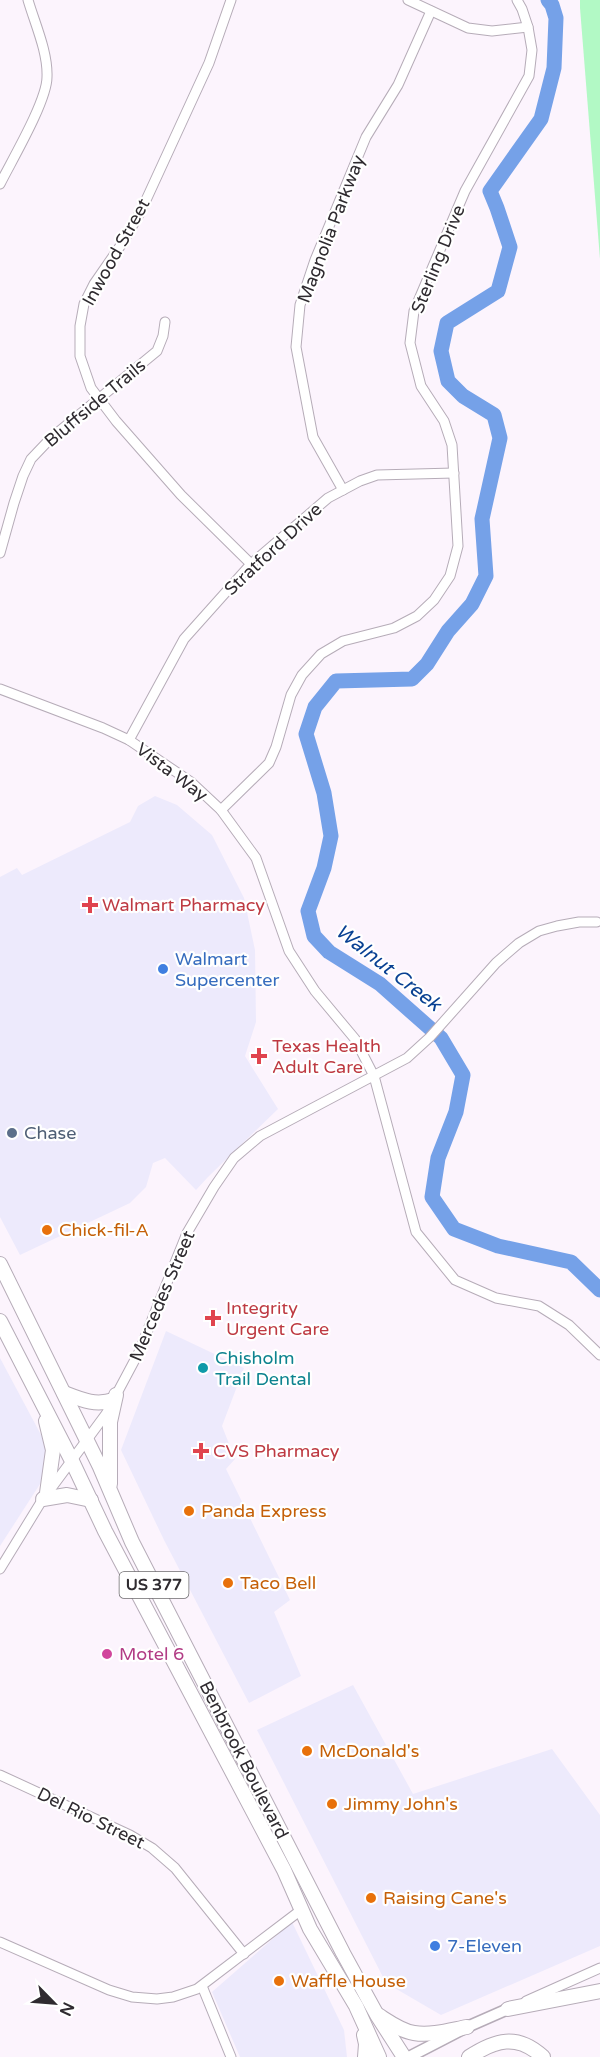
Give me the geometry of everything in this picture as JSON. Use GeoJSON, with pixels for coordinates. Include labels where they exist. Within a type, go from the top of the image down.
{"type":"FeatureCollection","features":[{"type":"Feature","properties":{"kind":"highway","name":"Benbrook Boulevard"},"geometry":{"type":"LineString","coordinates":[[0,1264],[110,1489],[132,1542],[232,1754],[310,1929],[356,2007],[379,2057]]}},
{"type":"Feature","properties":{"kind":"highway","name":"Benbrook Boulevard"},"geometry":{"type":"LineString","coordinates":[[0,1321],[72,1459],[90,1500],[377,2014],[404,2057]]}},
{"type":"Feature","properties":{"kind":"highway"},"geometry":{"type":"LineString","coordinates":[[64,1393],[91,1403],[103,1404],[115,1398]]}},
{"type":"Feature","properties":{"kind":"highway"},"geometry":{"type":"LineString","coordinates":[[110,1489],[110,1422],[115,1398]]}},
{"type":"Feature","properties":{"kind":"highway"},"geometry":{"type":"LineString","coordinates":[[43,1404],[53,1450],[45,1496],[67,1495],[90,1500]]}},
{"type":"Feature","properties":{"kind":"highway"},"geometry":{"type":"LineString","coordinates":[[508,2009],[600,1990]]}},
{"type":"Feature","properties":{"kind":"highway"},"geometry":{"type":"LineString","coordinates":[[356,2007],[366,2044],[365,2057]]}},
{"type":"Feature","properties":{"kind":"highway"},"geometry":{"type":"LineString","coordinates":[[377,2014],[401,2029],[414,2033],[467,2027]]}},
{"type":"Feature","properties":{"kind":"highway"},"geometry":{"type":"LineString","coordinates":[[469,2057],[488,2045],[502,2041],[521,2043],[543,2057]]}},
{"type":"Feature","properties":{"kind":"main road"},"geometry":{"type":"LineString","coordinates":[[409,2057],[508,2009]]}},
{"type":"Feature","properties":{"kind":"street"},"geometry":{"type":"LineString","coordinates":[[0,184],[38,109],[47,79],[45,58],[28,0]]}},
{"type":"Feature","properties":{"kind":"street","name":"Inwood Street"},"geometry":{"type":"LineString","coordinates":[[231,0],[209,63],[141,211],[123,242],[93,284],[84,304],[80,326],[80,356],[91,388],[99,399],[181,495],[251,564]]}},
{"type":"Feature","properties":{"kind":"street"},"geometry":{"type":"LineString","coordinates":[[408,0],[468,28],[492,31],[528,27]]}},
{"type":"Feature","properties":{"kind":"street","name":"Sterling Drive"},"geometry":{"type":"LineString","coordinates":[[221,810],[269,763],[291,695],[302,675],[321,654],[343,641],[394,628],[417,616],[434,600],[450,576],[458,546],[452,445],[444,421],[421,386],[410,343],[414,311],[465,191],[529,76],[532,50],[528,27],[517,0]]}},
{"type":"Feature","properties":{"kind":"street","name":"Magnolia Parkway"},"geometry":{"type":"LineString","coordinates":[[343,490],[313,437],[296,347],[300,305],[315,260],[366,137],[398,85],[431,11]]}},
{"type":"Feature","properties":{"kind":"street","name":"Bluffside Trails"},"geometry":{"type":"LineString","coordinates":[[0,553],[23,476],[32,459],[51,438],[157,351],[165,322]]}},
{"type":"Feature","properties":{"kind":"street","name":"Stratford Drive"},"geometry":{"type":"LineString","coordinates":[[129,740],[184,639],[251,564],[328,498],[377,475],[454,473]]}},
{"type":"Feature","properties":{"kind":"street","name":"Vista Way"},"geometry":{"type":"LineString","coordinates":[[0,689],[94,724],[129,740],[191,782],[221,810],[256,858],[289,951],[315,991],[355,1039],[374,1076],[416,1232],[455,1280],[496,1298],[538,1306],[569,1325],[600,1355]]}},
{"type":"Feature","properties":{"kind":"street"},"geometry":{"type":"LineString","coordinates":[[374,1076],[407,1058],[430,1037],[496,963],[519,944],[539,931],[579,922],[597,922]]}},
{"type":"Feature","properties":{"kind":"street","name":"Mercedes Street"},"geometry":{"type":"LineString","coordinates":[[0,1569],[45,1496],[115,1398],[139,1352],[187,1233],[234,1158],[260,1136],[374,1076]]}},
{"type":"Feature","properties":{"kind":"street","name":"Del Rio Street"},"geometry":{"type":"LineString","coordinates":[[0,1775],[130,1835],[152,1848],[175,1868],[244,1954]]}},
{"type":"Feature","properties":{"kind":"street"},"geometry":{"type":"LineString","coordinates":[[0,1942],[109,1990],[132,1997],[157,1999],[173,1997],[202,1986],[301,1910]]}},
{"type":"Feature","properties":{"kind":"street"},"geometry":{"type":"LineString","coordinates":[[508,2009],[600,1968]]}},
{"type":"Feature","properties":{"kind":"street"},"geometry":{"type":"LineString","coordinates":[[202,1986],[231,2057]]}},
{"type":"Feature","properties":{"kind":"shaded area"},"geometry":{"type":"Polygon","coordinates":[[[155,796],[177,805],[212,835],[244,898],[255,950],[256,1022],[245,1056],[278,1109],[196,1190],[165,1158],[153,1163],[146,1187],[130,1203],[20,1255],[0,1217],[0,877],[17,868],[22,875],[130,822],[138,806],[155,796]]]}},
{"type":"Feature","properties":{"kind":"shaded area"},"geometry":{"type":"Polygon","coordinates":[[[166,1331],[244,1368],[222,1426],[235,1459],[226,1469],[290,1600],[274,1612],[301,1676],[249,1703],[164,1540],[121,1450],[166,1331]]]}},
{"type":"Feature","properties":{"kind":"shaded area"},"geometry":{"type":"Polygon","coordinates":[[[0,1358],[48,1448],[48,1464],[40,1484],[0,1546],[0,1358]]]}},
{"type":"Feature","properties":{"kind":"shaded area"},"geometry":{"type":"Polygon","coordinates":[[[353,1685],[413,1794],[552,1749],[600,1815],[600,1946],[441,2015],[386,1983],[257,1730],[353,1685]]]}},
{"type":"Feature","properties":{"kind":"shaded area"},"geometry":{"type":"Polygon","coordinates":[[[292,1922],[344,2030],[347,2057],[240,2057],[212,1992],[292,1922]]]}},
{"type":"Feature","properties":{"kind":"green space"},"geometry":{"type":"Polygon","coordinates":[[[580,0],[600,0],[600,259],[580,8],[580,0]]]}},
{"type":"Feature","properties":{"kind":"waterway","name":"Walnut Creek"},"geometry":{"type":"LineString","coordinates":[[548,0],[556,18],[554,68],[541,119],[490,191],[510,247],[498,291],[447,323],[441,351],[448,381],[463,396],[494,415],[500,438],[482,519],[486,576],[472,604],[448,631],[427,664],[412,679],[336,681],[315,707],[306,734],[324,793],[331,836],[324,868],[308,911],[314,936],[329,952],[380,984],[441,1038],[463,1075],[456,1112],[438,1158],[432,1197],[454,1229],[498,1246],[571,1262],[600,1290]]}},
{"type":"Feature","properties":{"kind":"place","name":"Walmart Pharmacy"},"geometry":{"type":"Point","coordinates":[90,905]}},
{"type":"Feature","properties":{"kind":"place","name":"Walmart Supercenter"},"geometry":{"type":"Point","coordinates":[163,969]}},
{"type":"Feature","properties":{"kind":"place","name":"Texas Health Adult Care"},"geometry":{"type":"Point","coordinates":[259,1056]}},
{"type":"Feature","properties":{"kind":"place","name":"Chase"},"geometry":{"type":"Point","coordinates":[12,1133]}},
{"type":"Feature","properties":{"kind":"place","name":"Chick-fil-A"},"geometry":{"type":"Point","coordinates":[47,1230]}},
{"type":"Feature","properties":{"kind":"place","name":"Integrity Urgent Care"},"geometry":{"type":"Point","coordinates":[213,1318]}},
{"type":"Feature","properties":{"kind":"place","name":"Chisholm Trail Dental"},"geometry":{"type":"Point","coordinates":[203,1368]}},
{"type":"Feature","properties":{"kind":"place","name":"CVS Pharmacy"},"geometry":{"type":"Point","coordinates":[201,1451]}},
{"type":"Feature","properties":{"kind":"place","name":"Panda Express"},"geometry":{"type":"Point","coordinates":[189,1511]}},
{"type":"Feature","properties":{"kind":"place","name":"Taco Bell"},"geometry":{"type":"Point","coordinates":[228,1583]}},
{"type":"Feature","properties":{"kind":"place","name":"Motel 6"},"geometry":{"type":"Point","coordinates":[107,1654]}},
{"type":"Feature","properties":{"kind":"place","name":"McDonald's"},"geometry":{"type":"Point","coordinates":[307,1751]}},
{"type":"Feature","properties":{"kind":"place","name":"Jimmy John's"},"geometry":{"type":"Point","coordinates":[332,1804]}},
{"type":"Feature","properties":{"kind":"place","name":"Raising Cane's"},"geometry":{"type":"Point","coordinates":[371,1898]}},
{"type":"Feature","properties":{"kind":"place","name":"7-Eleven"},"geometry":{"type":"Point","coordinates":[435,1946]}},
{"type":"Feature","properties":{"kind":"place","name":"Waffle House"},"geometry":{"type":"Point","coordinates":[279,1981]}}]}
